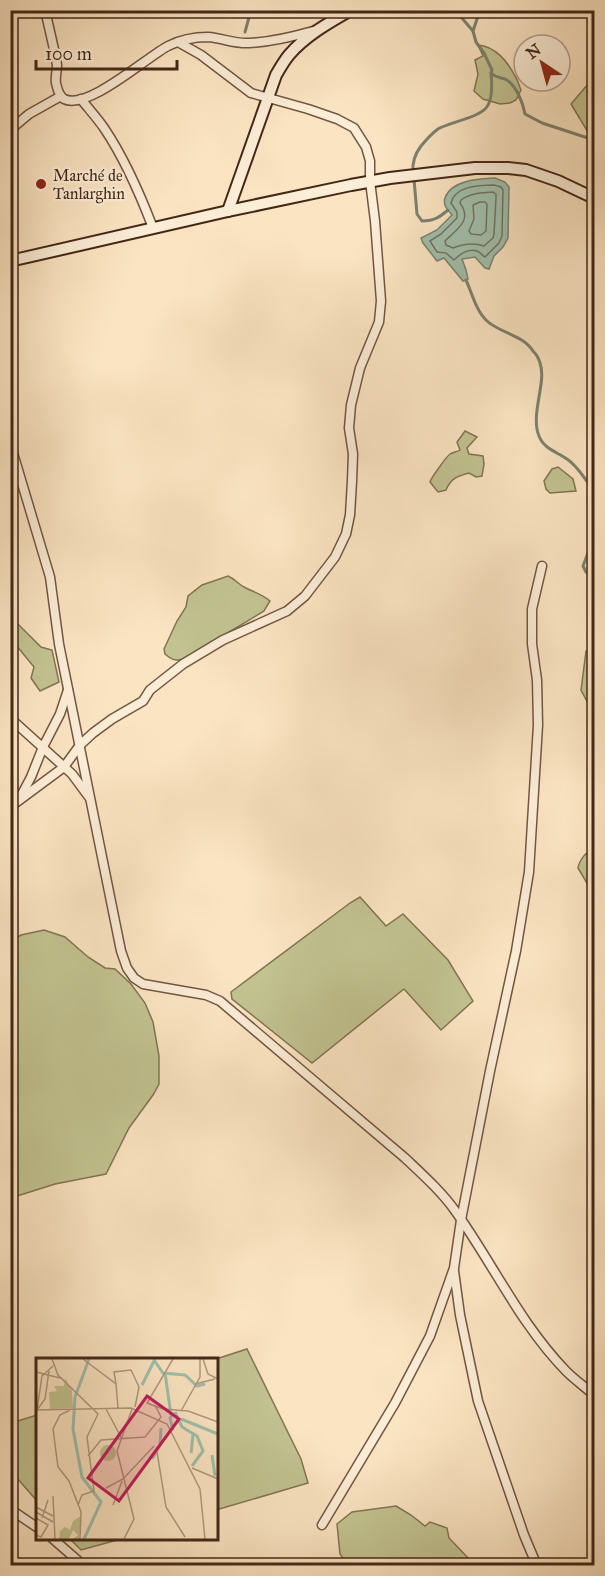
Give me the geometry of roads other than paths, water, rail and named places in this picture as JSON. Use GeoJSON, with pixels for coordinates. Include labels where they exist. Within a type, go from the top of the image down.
{"type":"FeatureCollection","features":[{"type":"Feature","properties":{"kind":"street"},"geometry":{"type":"LineString","coordinates":[[45,10],[57,67],[55,80],[61,96],[66,100],[88,97],[134,70],[167,46],[178,42],[209,37],[234,43],[248,43],[283,39],[321,29]]}},
{"type":"Feature","properties":{"kind":"street"},"geometry":{"type":"LineString","coordinates":[[228,211],[276,75],[288,55],[321,29],[351,10]]}},
{"type":"Feature","properties":{"kind":"street"},"geometry":{"type":"LineString","coordinates":[[13,804],[64,767],[80,745],[112,719],[143,701],[150,690],[183,664],[223,640],[287,611],[305,596],[335,557],[346,534],[350,515],[351,405],[360,368],[379,322],[381,301],[370,161],[366,147],[354,128],[337,119],[308,109],[251,93],[201,55],[178,42]]}},
{"type":"Feature","properties":{"kind":"street"},"geometry":{"type":"LineString","coordinates":[[10,130],[29,114],[61,96]]}},
{"type":"Feature","properties":{"kind":"street"},"geometry":{"type":"LineString","coordinates":[[81,99],[104,127],[141,196],[153,228]]}},
{"type":"Feature","properties":{"kind":"street"},"geometry":{"type":"LineString","coordinates":[[10,261],[370,181],[475,168],[518,168],[594,198]]}},
{"type":"Feature","properties":{"kind":"street"},"geometry":{"type":"LineString","coordinates":[[10,443],[50,577],[59,644],[127,968],[134,978],[143,984],[206,995],[220,1000],[405,1158],[456,1211],[510,1298],[547,1350],[567,1372],[594,1395]]}},
{"type":"Feature","properties":{"kind":"street"},"geometry":{"type":"LineString","coordinates":[[322,1525],[400,1394],[430,1336],[454,1268],[461,1220],[516,951],[529,872],[538,725],[537,680],[532,645],[532,609],[542,566]]}},
{"type":"Feature","properties":{"kind":"street"},"geometry":{"type":"LineString","coordinates":[[13,804],[31,777],[69,690]]}},
{"type":"Feature","properties":{"kind":"street"},"geometry":{"type":"LineString","coordinates":[[10,718],[72,774],[91,800]]}},
{"type":"Feature","properties":{"kind":"street"},"geometry":{"type":"LineString","coordinates":[[454,1268],[460,1315],[478,1401],[524,1535],[537,1566]]}},
{"type":"Feature","properties":{"kind":"street"},"geometry":{"type":"LineString","coordinates":[[10,1509],[36,1527]]}},
{"type":"Feature","properties":{"kind":"street"},"geometry":{"type":"LineString","coordinates":[[53,1540],[84,1566]]}},
{"type":"Feature","properties":{"kind":"water"},"geometry":{"type":"Polygon","coordinates":[[[495,178],[505,182],[509,187],[508,238],[494,256],[489,269],[485,268],[475,257],[462,259],[468,279],[463,281],[444,258],[437,261],[421,238],[437,230],[452,215],[444,201],[453,187],[466,182],[495,178]]]}},
{"type":"Feature","properties":{"kind":"waterway"},"geometry":{"type":"LineString","coordinates":[[245,32],[251,10]]}},
{"type":"Feature","properties":{"kind":"waterway"},"geometry":{"type":"LineString","coordinates":[[455,10],[473,31]]}},
{"type":"Feature","properties":{"kind":"waterway"},"geometry":{"type":"LineString","coordinates":[[480,10],[473,31],[476,42],[484,53],[492,70],[491,73],[509,81],[516,89],[525,114],[542,123],[594,140]]}},
{"type":"Feature","properties":{"kind":"waterway"},"geometry":{"type":"LineString","coordinates":[[413,172],[417,152],[433,133],[443,126],[473,116],[485,109],[490,101],[491,73]]}},
{"type":"Feature","properties":{"kind":"waterway"},"geometry":{"type":"LineString","coordinates":[[414,179],[417,214],[422,221],[436,218],[448,210]]}},
{"type":"Feature","properties":{"kind":"waterway"},"geometry":{"type":"LineString","coordinates":[[466,280],[483,317],[492,325],[523,341],[540,361],[542,379],[536,418],[539,436],[547,447],[575,466],[594,491]]}},
{"type":"Feature","properties":{"kind":"waterway"},"geometry":{"type":"LineString","coordinates":[[594,529],[583,566],[586,572],[594,578]]}},
{"type":"Feature","properties":{"kind":"place","name":"Marché de Tanlarghin"},"geometry":{"type":"Point","coordinates":[41,184]}}]}
